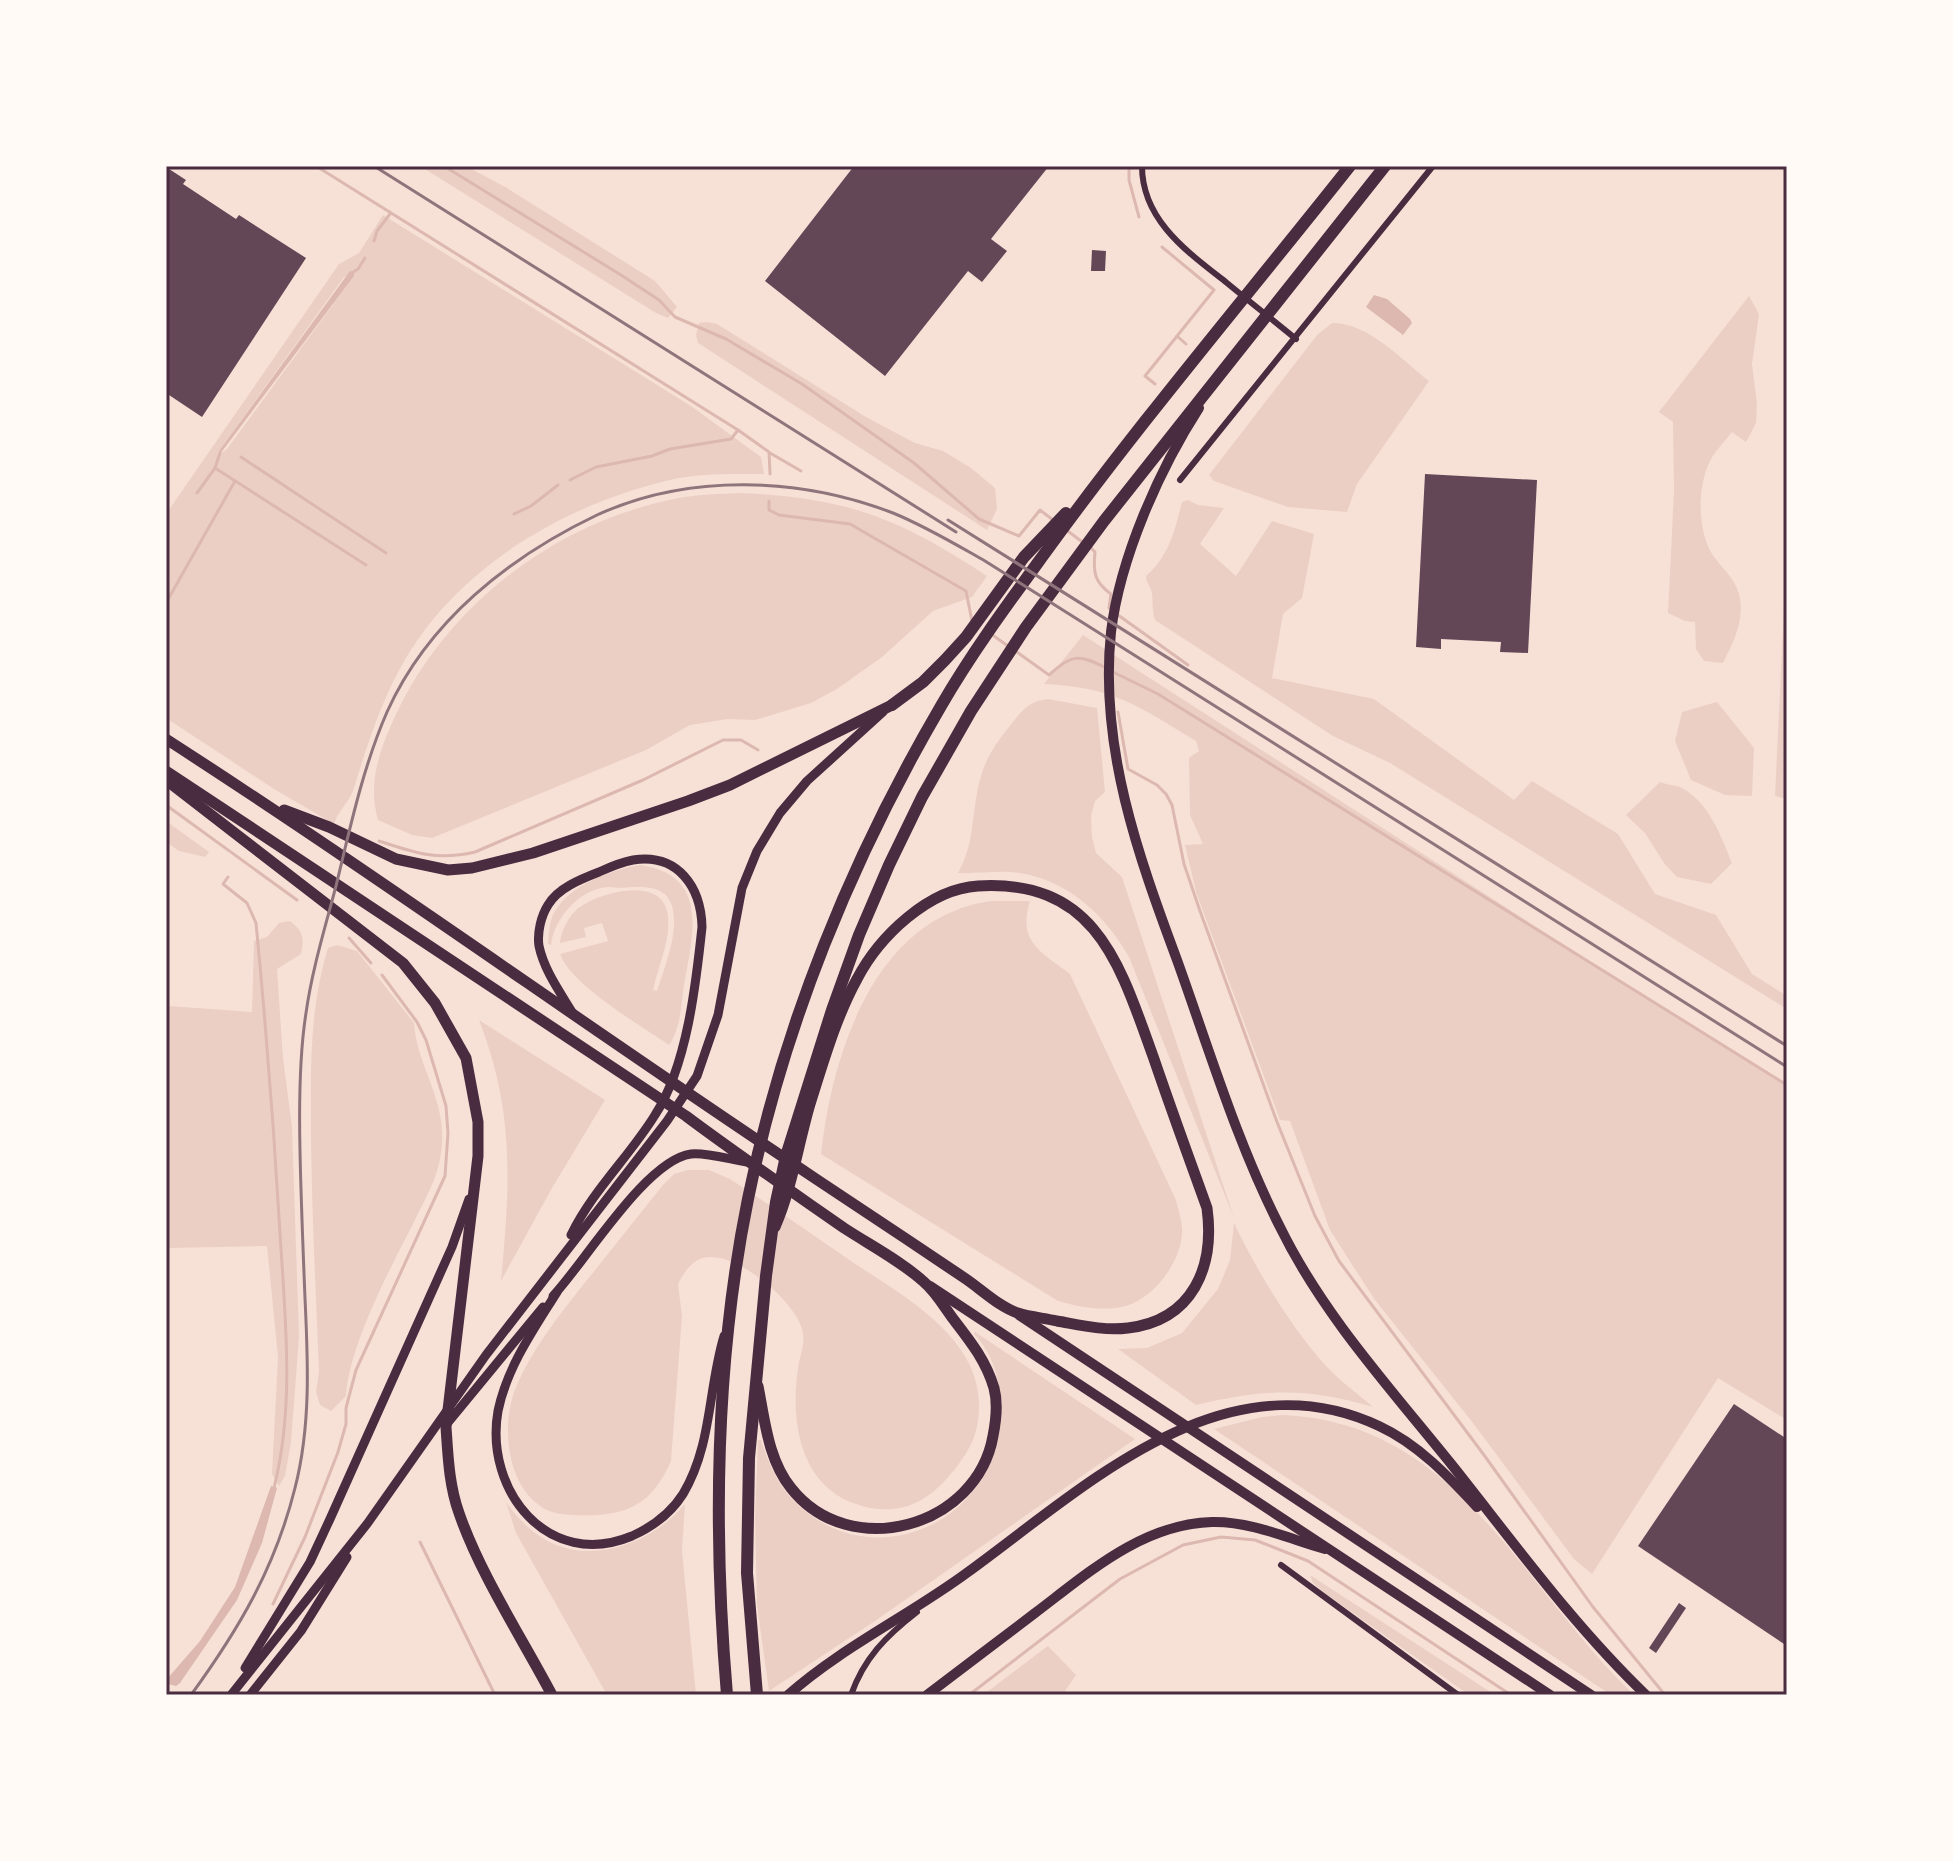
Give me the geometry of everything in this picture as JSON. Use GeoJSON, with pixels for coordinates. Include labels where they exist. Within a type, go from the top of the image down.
{"type":"FeatureCollection","features":[{"type":"Feature","properties":{"kind":"highway"},"geometry":{"type":"LineString","coordinates":[[727,1695],[720,1579],[721,1457],[730,1316],[740,1243],[761,1144],[806,997],[855,871],[892,793],[942,703],[1002,612],[1101,476],[1350,166]]}},
{"type":"Feature","properties":{"kind":"highway"},"geometry":{"type":"LineString","coordinates":[[757,1695],[747,1573],[749,1458],[771,1235],[786,1156],[832,1010],[889,865],[922,797],[971,711],[1026,627],[1235,352],[1385,166]]}},
{"type":"Feature","properties":{"kind":"highway"},"geometry":{"type":"LineString","coordinates":[[268,805],[329,827],[396,859],[448,870],[472,868],[533,853],[730,785],[892,705],[923,682],[966,637],[1024,557],[1101,476]]}},
{"type":"Feature","properties":{"kind":"highway"},"geometry":{"type":"LineString","coordinates":[[166,739],[268,805],[705,1106],[1016,1312],[1110,1329],[1150,1323],[1182,1303],[1196,1287],[1206,1266],[1210,1234],[1207,1208],[1126,982],[1103,938],[1066,904],[1040,891],[1004,884],[971,886],[944,895],[888,935],[857,977],[839,1020],[811,1104],[785,1204],[771,1235]]}},
{"type":"Feature","properties":{"kind":"highway"},"geometry":{"type":"LineString","coordinates":[[166,771],[686,1116],[747,1162],[925,1283],[977,1349],[994,1390],[996,1421],[991,1448],[977,1476],[961,1495],[938,1513],[914,1525],[868,1529],[844,1524],[823,1515],[792,1489],[775,1457],[764,1422],[757,1378]]}},
{"type":"Feature","properties":{"kind":"highway"},"geometry":{"type":"LineString","coordinates":[[166,779],[403,963],[435,1003],[466,1058],[478,1122],[478,1156],[446,1427],[449,1471],[458,1512],[476,1554],[552,1695]]}},
{"type":"Feature","properties":{"kind":"main road"},"geometry":{"type":"LineString","coordinates":[[1235,352],[1192,419],[1141,520],[1119,589],[1111,632],[1111,713],[1114,753],[1129,821],[1235,1120],[1280,1228],[1299,1264],[1349,1336],[1523,1554],[1620,1670],[1646,1695]]}},
{"type":"Feature","properties":{"kind":"main road"},"geometry":{"type":"LineString","coordinates":[[230,1695],[367,1524],[486,1355],[667,1121],[697,1076],[709,1047],[742,888],[757,851],[780,813],[807,781],[892,705]]}},
{"type":"Feature","properties":{"kind":"main road"},"geometry":{"type":"LineString","coordinates":[[563,1253],[583,1212],[655,1116],[673,1083],[702,927],[696,891],[685,876],[667,864],[650,859],[633,860],[591,875],[559,893],[548,905],[540,924],[538,945],[572,1013]]}},
{"type":"Feature","properties":{"kind":"main road"},"geometry":{"type":"LineString","coordinates":[[381,1505],[651,1176],[672,1162],[692,1154],[747,1162]]}},
{"type":"Feature","properties":{"kind":"main road"},"geometry":{"type":"LineString","coordinates":[[230,1695],[302,1576],[330,1519],[452,1247],[467,1206],[478,1156]]}},
{"type":"Feature","properties":{"kind":"main road"},"geometry":{"type":"LineString","coordinates":[[925,1283],[1339,1553],[1550,1695]]}},
{"type":"Feature","properties":{"kind":"main road"},"geometry":{"type":"LineString","coordinates":[[557,1292],[509,1375],[498,1412],[496,1446],[499,1469],[517,1505],[546,1531],[584,1543],[605,1543],[645,1530],[664,1516],[681,1497],[700,1459],[714,1368],[730,1316]]}},
{"type":"Feature","properties":{"kind":"main road"},"geometry":{"type":"LineString","coordinates":[[1016,1312],[1591,1695]]}},
{"type":"Feature","properties":{"kind":"main road"},"geometry":{"type":"LineString","coordinates":[[788,1695],[825,1666],[947,1587],[1140,1450],[1184,1426],[1260,1405],[1296,1405],[1340,1412],[1380,1426],[1421,1452],[1438,1467],[1523,1554]]}},
{"type":"Feature","properties":{"kind":"main road"},"geometry":{"type":"LineString","coordinates":[[927,1695],[1090,1572],[1138,1541],[1167,1529],[1190,1524],[1225,1523],[1339,1553]]}},
{"type":"Feature","properties":{"kind":"main road"},"geometry":{"type":"LineString","coordinates":[[250,1695],[301,1631],[367,1524]]}},
{"type":"Feature","properties":{"kind":"street"},"geometry":{"type":"LineString","coordinates":[[1142,166],[1151,206],[1173,238],[1296,339]]}},
{"type":"Feature","properties":{"kind":"street"},"geometry":{"type":"LineString","coordinates":[[1180,480],[1433,166]]}},
{"type":"Feature","properties":{"kind":"street"},"geometry":{"type":"LineString","coordinates":[[1281,1565],[1458,1695]]}},
{"type":"Feature","properties":{"kind":"street"},"geometry":{"type":"LineString","coordinates":[[852,1693],[862,1668],[876,1646],[947,1587]]}},
{"type":"Feature","properties":{"kind":"shaded area"},"geometry":{"type":"Polygon","coordinates":[[[420,166],[466,166],[507,188],[655,281],[677,307],[668,318],[656,313],[420,166]]]}},
{"type":"Feature","properties":{"kind":"shaded area"},"geometry":{"type":"Polygon","coordinates":[[[383,215],[691,406],[761,457],[764,474],[690,476],[639,488],[561,520],[489,565],[430,624],[406,658],[376,721],[352,793],[334,824],[274,789],[166,718],[166,514],[339,264],[359,253],[383,215]],[[354,276],[344,277],[219,451],[220,454],[227,449],[354,276]]]}},
{"type":"Feature","properties":{"kind":"shaded area"},"geometry":{"type":"Polygon","coordinates":[[[350,271],[354,272],[354,276],[220,454],[219,451],[350,271]]]}},
{"type":"Feature","properties":{"kind":"shaded area"},"geometry":{"type":"Polygon","coordinates":[[[1374,295],[1387,299],[1410,319],[1412,323],[1403,335],[1366,307],[1374,295]]]}},
{"type":"Feature","properties":{"kind":"shaded area"},"geometry":{"type":"Polygon","coordinates":[[[1749,296],[1759,314],[1752,364],[1756,423],[1746,442],[1732,432],[1717,450],[1706,472],[1701,496],[1702,523],[1708,547],[1733,581],[1740,598],[1739,624],[1723,663],[1704,661],[1696,649],[1695,622],[1668,613],[1674,491],[1673,422],[1659,412],[1749,296]]]}},
{"type":"Feature","properties":{"kind":"shaded area"},"geometry":{"type":"Polygon","coordinates":[[[699,323],[717,324],[866,417],[915,443],[943,451],[971,468],[995,488],[997,509],[987,530],[698,343],[699,323]]]}},
{"type":"Feature","properties":{"kind":"shaded area"},"geometry":{"type":"Polygon","coordinates":[[[1332,323],[1345,324],[1371,335],[1429,381],[1357,484],[1347,512],[1288,507],[1214,481],[1209,475],[1317,335],[1332,323]]]}},
{"type":"Feature","properties":{"kind":"shaded area"},"geometry":{"type":"Polygon","coordinates":[[[740,493],[811,500],[870,514],[926,539],[987,576],[972,597],[933,611],[882,657],[811,703],[755,720],[728,719],[690,725],[646,750],[432,838],[412,835],[378,820],[375,775],[394,718],[424,665],[451,630],[482,598],[517,569],[594,524],[679,498],[740,493]]]}},
{"type":"Feature","properties":{"kind":"shaded area"},"geometry":{"type":"Polygon","coordinates":[[[1188,500],[1198,505],[1224,508],[1200,544],[1236,576],[1272,521],[1314,534],[1302,598],[1283,614],[1272,678],[1374,699],[1514,800],[1532,781],[1618,834],[1655,894],[1716,915],[1752,974],[1787,996],[1787,1009],[1390,763],[1333,736],[1155,620],[1146,576],[1166,551],[1182,502],[1188,500]]]}},
{"type":"Feature","properties":{"kind":"shaded area"},"geometry":{"type":"Polygon","coordinates":[[[1787,543],[1787,799],[1775,796],[1787,543]]]}},
{"type":"Feature","properties":{"kind":"shaded area"},"geometry":{"type":"Polygon","coordinates":[[[1083,635],[1690,1026],[1787,1084],[1787,1420],[1718,1378],[1592,1574],[1574,1559],[1473,1423],[1375,1300],[1330,1230],[1290,1121],[1280,1120],[1196,892],[1185,845],[1203,844],[1190,815],[1189,758],[1199,751],[1196,741],[1141,708],[1108,694],[1044,684],[1083,635]]]}},
{"type":"Feature","properties":{"kind":"shaded area"},"geometry":{"type":"Polygon","coordinates":[[[1048,699],[1097,708],[1105,792],[1095,801],[1091,816],[1096,853],[1122,877],[1234,1218],[1129,957],[1109,928],[1070,892],[1038,877],[1012,872],[958,873],[968,849],[978,788],[990,754],[1024,710],[1048,699]]]}},
{"type":"Feature","properties":{"kind":"shaded area"},"geometry":{"type":"Polygon","coordinates":[[[1717,702],[1754,748],[1752,796],[1725,795],[1691,780],[1675,741],[1682,712],[1717,702]]]}},
{"type":"Feature","properties":{"kind":"shaded area"},"geometry":{"type":"Polygon","coordinates":[[[1660,782],[1682,788],[1693,796],[1708,812],[1719,832],[1732,863],[1711,884],[1677,877],[1645,833],[1626,815],[1660,782]]]}},
{"type":"Feature","properties":{"kind":"shaded area"},"geometry":{"type":"Polygon","coordinates":[[[166,821],[209,852],[205,857],[179,851],[166,842],[166,821]]]}},
{"type":"Feature","properties":{"kind":"shaded area"},"geometry":{"type":"Polygon","coordinates":[[[640,865],[662,871],[678,881],[687,894],[692,910],[691,947],[680,1016],[669,1045],[592,991],[567,966],[560,954],[608,941],[602,923],[584,928],[586,937],[560,943],[570,917],[585,904],[611,893],[640,890],[652,893],[662,900],[668,920],[667,940],[653,990],[657,991],[674,928],[672,907],[663,893],[648,887],[608,887],[588,893],[563,915],[551,945],[548,944],[552,917],[570,894],[591,880],[640,865]]]}},
{"type":"Feature","properties":{"kind":"shaded area"},"geometry":{"type":"Polygon","coordinates":[[[991,901],[1030,901],[1027,927],[1030,937],[1042,952],[1070,974],[1176,1200],[1182,1230],[1178,1253],[1156,1286],[1147,1295],[1126,1306],[1100,1309],[1058,1301],[821,1154],[836,1074],[849,1034],[867,996],[889,961],[917,933],[951,912],[991,901]]]}},
{"type":"Feature","properties":{"kind":"shaded area"},"geometry":{"type":"Polygon","coordinates":[[[290,921],[302,936],[301,954],[277,969],[283,1058],[292,1127],[299,1337],[291,1442],[285,1476],[279,1486],[272,1474],[278,1357],[267,1246],[169,1248],[169,1006],[252,1012],[254,941],[267,937],[279,923],[290,921]]]}},
{"type":"Feature","properties":{"kind":"shaded area"},"geometry":{"type":"Polygon","coordinates":[[[337,945],[357,951],[414,1023],[416,1040],[437,1101],[442,1134],[441,1153],[433,1181],[362,1332],[346,1396],[331,1411],[320,1405],[316,1392],[319,1372],[312,1199],[311,1067],[314,1020],[322,972],[328,948],[337,945]]]}},
{"type":"Feature","properties":{"kind":"shaded area"},"geometry":{"type":"Polygon","coordinates":[[[479,1020],[605,1100],[501,1281],[507,1149],[499,1086],[479,1020]]]}},
{"type":"Feature","properties":{"kind":"shaded area"},"geometry":{"type":"Polygon","coordinates":[[[709,1170],[730,1179],[914,1304],[956,1343],[971,1369],[978,1392],[977,1428],[959,1463],[929,1495],[908,1506],[875,1509],[839,1496],[823,1484],[803,1450],[798,1430],[796,1389],[803,1347],[799,1321],[790,1307],[763,1280],[716,1257],[694,1262],[678,1284],[682,1316],[671,1461],[654,1490],[632,1507],[590,1515],[552,1512],[528,1495],[513,1467],[508,1434],[511,1401],[522,1373],[555,1321],[663,1185],[674,1174],[709,1170]]]}},
{"type":"Feature","properties":{"kind":"shaded area"},"geometry":{"type":"Polygon","coordinates":[[[1234,1223],[1264,1279],[1300,1334],[1331,1372],[1373,1407],[1326,1396],[1285,1392],[1196,1405],[1118,1349],[1147,1348],[1182,1333],[1218,1289],[1230,1260],[1234,1223]]]}},
{"type":"Feature","properties":{"kind":"shaded area"},"geometry":{"type":"Polygon","coordinates":[[[975,1332],[1135,1439],[875,1621],[769,1691],[757,1605],[755,1518],[758,1440],[761,1440],[781,1486],[792,1499],[824,1524],[859,1536],[894,1536],[928,1526],[958,1507],[981,1480],[996,1446],[1001,1406],[999,1386],[991,1358],[975,1332]]]}},
{"type":"Feature","properties":{"kind":"shaded area"},"geometry":{"type":"Polygon","coordinates":[[[1282,1415],[1343,1425],[1396,1447],[1442,1479],[1482,1518],[1594,1653],[1634,1695],[1611,1695],[1214,1429],[1282,1415]]]}},
{"type":"Feature","properties":{"kind":"shaded area"},"geometry":{"type":"Polygon","coordinates":[[[271,1486],[277,1488],[262,1543],[237,1600],[180,1683],[176,1686],[168,1684],[167,1679],[200,1641],[235,1587],[271,1486]]]}},
{"type":"Feature","properties":{"kind":"shaded area"},"geometry":{"type":"Polygon","coordinates":[[[506,1502],[541,1537],[559,1546],[579,1550],[619,1547],[638,1540],[672,1518],[685,1504],[682,1551],[696,1695],[607,1695],[516,1533],[506,1502]]]}},
{"type":"Feature","properties":{"kind":"shaded area"},"geometry":{"type":"Polygon","coordinates":[[[1310,1575],[1495,1695],[1469,1695],[1326,1594],[1313,1583],[1310,1575]]]}},
{"type":"Feature","properties":{"kind":"shaded area"},"geometry":{"type":"Polygon","coordinates":[[[1048,1646],[1076,1675],[1065,1691],[1070,1695],[983,1695],[1048,1646]]]}},
{"type":"Feature","properties":{"kind":"building"},"geometry":{"type":"Polygon","coordinates":[[[854,166],[1049,166],[991,239],[1007,251],[982,282],[968,271],[885,376],[765,281],[854,166]]]}},
{"type":"Feature","properties":{"kind":"building"},"geometry":{"type":"Polygon","coordinates":[[[166,167],[186,180],[183,184],[236,219],[239,215],[306,258],[202,417],[166,393],[166,167]]]}},
{"type":"Feature","properties":{"kind":"building"},"geometry":{"type":"Polygon","coordinates":[[[1092,250],[1106,251],[1105,271],[1091,271],[1092,250]]]}},
{"type":"Feature","properties":{"kind":"building"},"geometry":{"type":"Polygon","coordinates":[[[1425,474],[1537,480],[1528,653],[1500,652],[1501,642],[1441,639],[1441,649],[1416,647],[1425,474]]]}},
{"type":"Feature","properties":{"kind":"building"},"geometry":{"type":"Polygon","coordinates":[[[1734,1404],[1787,1439],[1787,1646],[1638,1546],[1734,1404]]]}},
{"type":"Feature","properties":{"kind":"building"},"geometry":{"type":"Polygon","coordinates":[[[1679,1603],[1686,1608],[1656,1653],[1649,1648],[1679,1603]]]}},
{"type":"Feature","properties":{"kind":"waterway"},"geometry":{"type":"LineString","coordinates":[[316,166],[738,430],[769,452],[770,474]]}},
{"type":"Feature","properties":{"kind":"waterway"},"geometry":{"type":"LineString","coordinates":[[444,166],[621,275],[659,300],[675,317],[726,339],[802,384],[914,463],[979,519],[1019,536],[1040,510],[1053,520]]}},
{"type":"Feature","properties":{"kind":"waterway"},"geometry":{"type":"LineString","coordinates":[[1129,166],[1129,180],[1139,217]]}},
{"type":"Feature","properties":{"kind":"waterway"},"geometry":{"type":"LineString","coordinates":[[374,241],[377,231],[390,214]]}},
{"type":"Feature","properties":{"kind":"waterway"},"geometry":{"type":"LineString","coordinates":[[1155,384],[1145,376],[1214,290],[1162,247]]}},
{"type":"Feature","properties":{"kind":"waterway"},"geometry":{"type":"LineString","coordinates":[[352,273],[365,258]]}},
{"type":"Feature","properties":{"kind":"waterway"},"geometry":{"type":"LineString","coordinates":[[1177,336],[1186,344]]}},
{"type":"Feature","properties":{"kind":"waterway"},"geometry":{"type":"LineString","coordinates":[[570,480],[596,467],[652,456],[670,449],[731,439],[738,430]]}},
{"type":"Feature","properties":{"kind":"waterway"},"geometry":{"type":"LineString","coordinates":[[215,468],[220,453]]}},
{"type":"Feature","properties":{"kind":"waterway"},"geometry":{"type":"LineString","coordinates":[[770,453],[801,471]]}},
{"type":"Feature","properties":{"kind":"waterway"},"geometry":{"type":"LineString","coordinates":[[241,457],[386,553]]}},
{"type":"Feature","properties":{"kind":"waterway"},"geometry":{"type":"LineString","coordinates":[[197,493],[215,468],[366,565]]}},
{"type":"Feature","properties":{"kind":"waterway"},"geometry":{"type":"LineString","coordinates":[[166,603],[235,481]]}},
{"type":"Feature","properties":{"kind":"waterway"},"geometry":{"type":"LineString","coordinates":[[514,514],[531,506],[558,485]]}},
{"type":"Feature","properties":{"kind":"waterway"},"geometry":{"type":"LineString","coordinates":[[769,501],[769,510],[779,515],[850,524],[966,591],[972,621]]}},
{"type":"Feature","properties":{"kind":"waterway"},"geometry":{"type":"LineString","coordinates":[[1065,529],[1085,544]]}},
{"type":"Feature","properties":{"kind":"waterway"},"geometry":{"type":"LineString","coordinates":[[1091,548],[1095,552],[1096,576],[1111,594],[1111,610]]}},
{"type":"Feature","properties":{"kind":"waterway"},"geometry":{"type":"LineString","coordinates":[[1118,615],[1188,665]]}},
{"type":"Feature","properties":{"kind":"waterway"},"geometry":{"type":"LineString","coordinates":[[991,634],[1008,646]]}},
{"type":"Feature","properties":{"kind":"waterway"},"geometry":{"type":"LineString","coordinates":[[1014,650],[1049,675],[1076,658],[1106,668]]}},
{"type":"Feature","properties":{"kind":"waterway"},"geometry":{"type":"LineString","coordinates":[[1113,672],[1158,694],[1787,1085]]}},
{"type":"Feature","properties":{"kind":"waterway"},"geometry":{"type":"LineString","coordinates":[[1118,712],[1128,769],[1157,785],[1172,805],[1184,864],[1277,1122],[1315,1216],[1339,1261],[1593,1607],[1665,1695]]}},
{"type":"Feature","properties":{"kind":"waterway"},"geometry":{"type":"LineString","coordinates":[[379,841],[426,854],[449,856],[475,852],[643,780],[723,740],[741,740],[758,750]]}},
{"type":"Feature","properties":{"kind":"waterway"},"geometry":{"type":"LineString","coordinates":[[166,805],[297,900]]}},
{"type":"Feature","properties":{"kind":"waterway"},"geometry":{"type":"LineString","coordinates":[[228,877],[223,884],[247,903],[256,923],[270,1078],[287,1361],[284,1425],[274,1488]]}},
{"type":"Feature","properties":{"kind":"waterway"},"geometry":{"type":"LineString","coordinates":[[349,938],[371,963]]}},
{"type":"Feature","properties":{"kind":"waterway"},"geometry":{"type":"LineString","coordinates":[[273,1604],[305,1537],[338,1452],[356,1370],[445,1176],[446,1106],[426,1040],[417,1022],[382,975]]}},
{"type":"Feature","properties":{"kind":"waterway"},"geometry":{"type":"LineString","coordinates":[[969,1695],[1120,1579],[1183,1545],[1221,1537],[1255,1540],[1308,1561],[1511,1695]]}},
{"type":"Feature","properties":{"kind":"waterway"},"geometry":{"type":"LineString","coordinates":[[420,1542],[495,1695]]}},
{"type":"Feature","properties":{"kind":"railway"},"geometry":{"type":"LineString","coordinates":[[374,166],[956,532]]}},
{"type":"Feature","properties":{"kind":"railway"},"geometry":{"type":"LineString","coordinates":[[191,1695],[254,1597],[287,1517],[300,1465],[306,1417],[307,1369],[300,1134],[302,1047],[315,965],[371,754],[404,679],[448,621],[474,595],[564,532],[632,501],[707,486],[783,487],[857,501],[905,518],[985,561],[1787,1067]]}},
{"type":"Feature","properties":{"kind":"railway"},"geometry":{"type":"LineString","coordinates":[[948,520],[1787,1046]]}}]}
